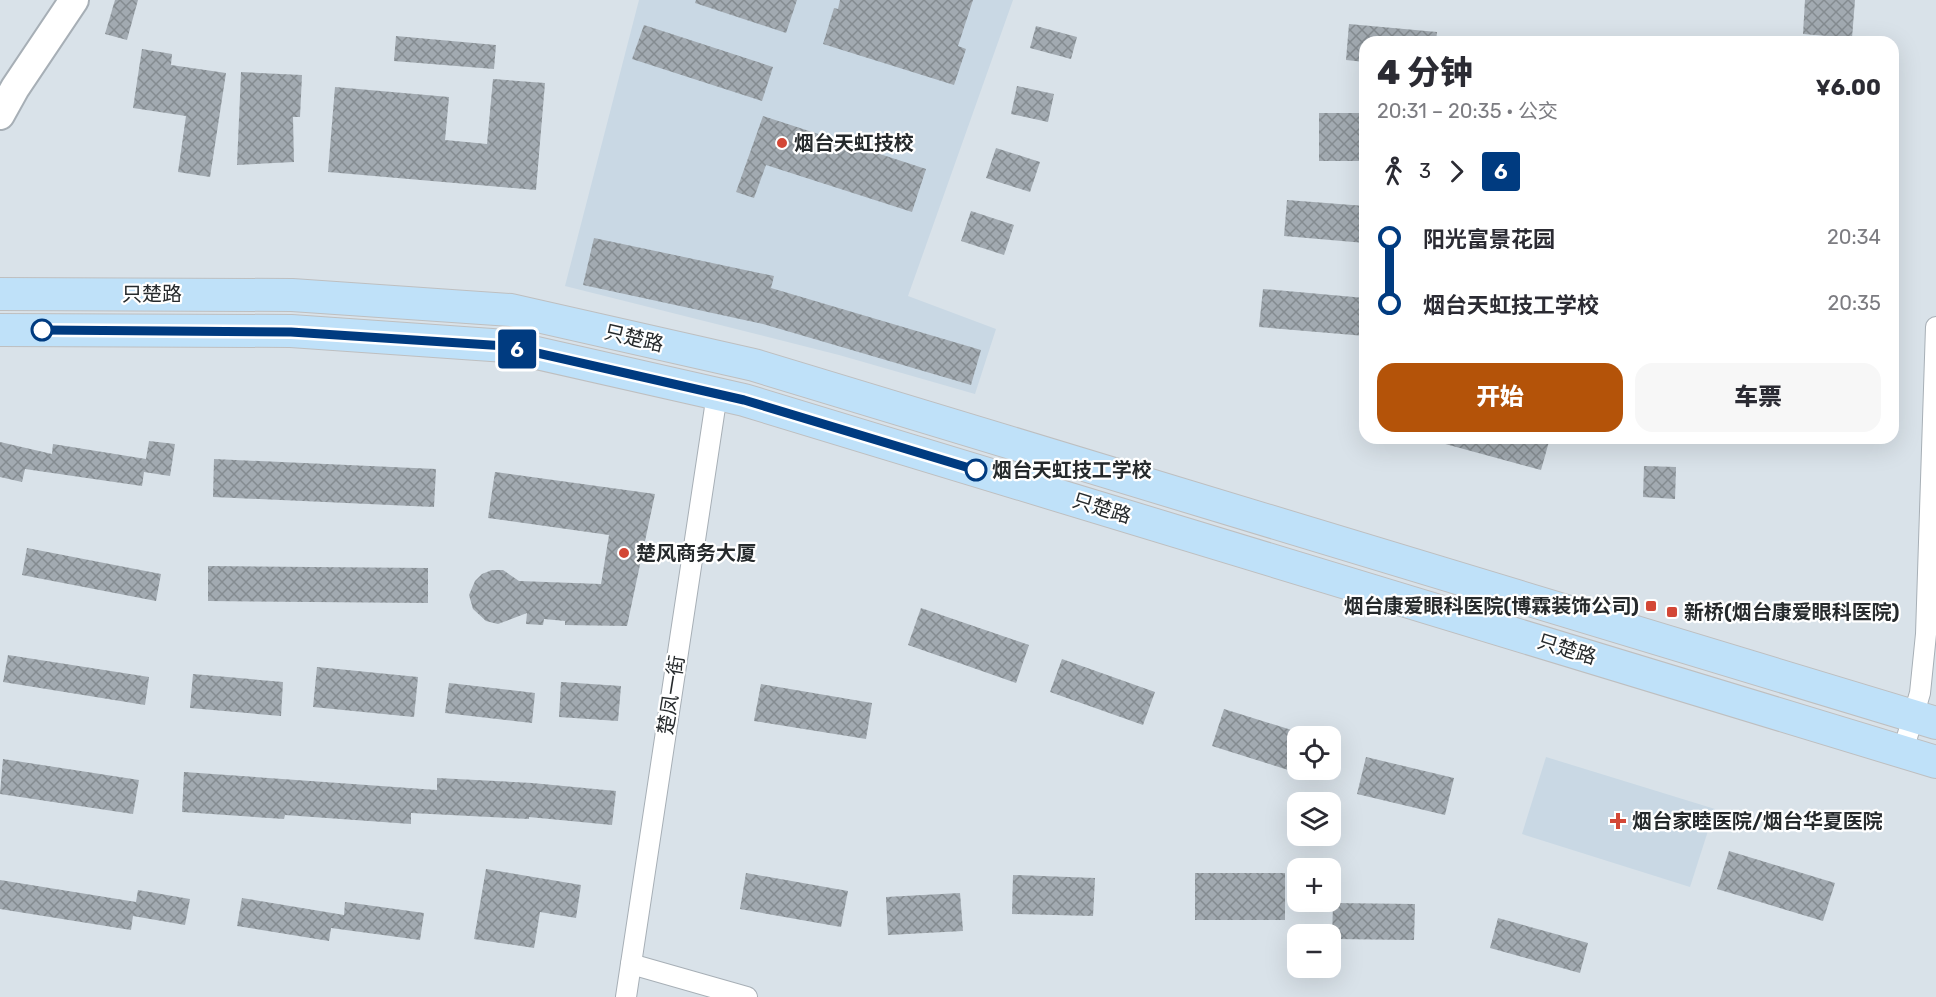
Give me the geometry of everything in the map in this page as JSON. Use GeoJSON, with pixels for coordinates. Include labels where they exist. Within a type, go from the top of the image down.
{"type":"FeatureCollection","features":[{"type":"Feature","properties":{"kind":"main road","name":"只楚路"},"geometry":{"type":"LineString","coordinates":[[0,294],[292,295],[511,310],[754,365],[1925,720]]}},
{"type":"Feature","properties":{"kind":"main road","name":"只楚路"},"geometry":{"type":"LineString","coordinates":[[0,330],[291,332],[506,346],[717,394],[790,414],[1936,762]]}},
{"type":"Feature","properties":{"kind":"street"},"geometry":{"type":"LineString","coordinates":[[0,115],[15,88],[74,0]]}},
{"type":"Feature","properties":{"kind":"street"},"geometry":{"type":"LineString","coordinates":[[1903,751],[1925,720],[1920,693],[1926,634],[1936,327]]}},
{"type":"Feature","properties":{"kind":"street","name":"楚凤一街"},"geometry":{"type":"LineString","coordinates":[[626,997],[717,394]]}},
{"type":"Feature","properties":{"kind":"street"},"geometry":{"type":"LineString","coordinates":[[631,964],[747,997]]}},
{"type":"Feature","properties":{"kind":"shaded area","name":"烟台天虹技校"},"geometry":{"type":"Polygon","coordinates":[[[639,0],[1013,0],[908,296],[996,329],[975,394],[839,355],[565,286],[639,0]]]}},
{"type":"Feature","properties":{"kind":"shaded area","name":"烟台家睦医院/烟台华夏医院"},"geometry":{"type":"Polygon","coordinates":[[[1546,757],[1715,809],[1690,887],[1522,834],[1546,757]]]}},
{"type":"Feature","properties":{"kind":"building"},"geometry":{"type":"Polygon","coordinates":[[[115,0],[138,0],[127,40],[105,34],[115,0]]]}},
{"type":"Feature","properties":{"kind":"building"},"geometry":{"type":"Polygon","coordinates":[[[696,0],[797,0],[786,33],[695,3],[696,0]]]}},
{"type":"Feature","properties":{"kind":"building"},"geometry":{"type":"Polygon","coordinates":[[[840,0],[973,0],[958,46],[966,49],[954,85],[823,44],[834,8],[838,9],[840,0]]]}},
{"type":"Feature","properties":{"kind":"building"},"geometry":{"type":"Polygon","coordinates":[[[1805,0],[1855,0],[1852,36],[1803,34],[1805,0]]]}},
{"type":"Feature","properties":{"kind":"building"},"geometry":{"type":"Polygon","coordinates":[[[1349,24],[1437,32],[1437,36],[1359,36],[1359,61],[1346,60],[1349,24]]]}},
{"type":"Feature","properties":{"kind":"building"},"geometry":{"type":"Polygon","coordinates":[[[644,25],[773,67],[762,101],[632,59],[644,25]]]}},
{"type":"Feature","properties":{"kind":"building"},"geometry":{"type":"Polygon","coordinates":[[[1036,26],[1077,37],[1071,59],[1030,48],[1036,26]]]}},
{"type":"Feature","properties":{"kind":"building"},"geometry":{"type":"Polygon","coordinates":[[[396,36],[496,45],[494,69],[394,61],[396,36]]]}},
{"type":"Feature","properties":{"kind":"building"},"geometry":{"type":"Polygon","coordinates":[[[142,49],[172,54],[171,65],[226,73],[210,177],[178,172],[186,116],[133,108],[142,49]]]}},
{"type":"Feature","properties":{"kind":"building"},"geometry":{"type":"Polygon","coordinates":[[[241,72],[302,75],[300,117],[293,117],[294,162],[237,165],[241,72]]]}},
{"type":"Feature","properties":{"kind":"building"},"geometry":{"type":"Polygon","coordinates":[[[493,79],[545,83],[536,190],[328,172],[335,87],[449,97],[445,140],[487,144],[493,79]]]}},
{"type":"Feature","properties":{"kind":"building"},"geometry":{"type":"Polygon","coordinates":[[[1017,86],[1054,94],[1048,122],[1011,114],[1017,86]]]}},
{"type":"Feature","properties":{"kind":"building"},"geometry":{"type":"Polygon","coordinates":[[[1319,113],[1359,113],[1359,161],[1319,161],[1319,113]]]}},
{"type":"Feature","properties":{"kind":"building"},"geometry":{"type":"Polygon","coordinates":[[[763,116],[926,169],[912,212],[766,165],[754,198],[736,192],[763,116]]]}},
{"type":"Feature","properties":{"kind":"building"},"geometry":{"type":"Polygon","coordinates":[[[996,148],[1040,162],[1030,192],[986,178],[996,148]]]}},
{"type":"Feature","properties":{"kind":"building"},"geometry":{"type":"Polygon","coordinates":[[[1287,200],[1359,206],[1359,242],[1284,236],[1287,200]]]}},
{"type":"Feature","properties":{"kind":"building"},"geometry":{"type":"Polygon","coordinates":[[[971,211],[1014,225],[1004,255],[961,241],[971,211]]]}},
{"type":"Feature","properties":{"kind":"building"},"geometry":{"type":"Polygon","coordinates":[[[594,238],[774,276],[771,288],[981,350],[971,385],[763,324],[583,285],[594,238]]]}},
{"type":"Feature","properties":{"kind":"building"},"geometry":{"type":"Polygon","coordinates":[[[1263,289],[1359,297],[1359,335],[1259,327],[1263,289]]]}},
{"type":"Feature","properties":{"kind":"building"},"geometry":{"type":"Polygon","coordinates":[[[149,441],[175,444],[170,476],[144,472],[142,486],[25,469],[22,482],[0,477],[0,442],[52,454],[53,444],[146,459],[149,441]]]}},
{"type":"Feature","properties":{"kind":"building"},"geometry":{"type":"Polygon","coordinates":[[[1445,444],[1548,444],[1541,470],[1445,444]]]}},
{"type":"Feature","properties":{"kind":"building"},"geometry":{"type":"Polygon","coordinates":[[[214,459],[436,469],[434,507],[213,497],[214,459]]]}},
{"type":"Feature","properties":{"kind":"building"},"geometry":{"type":"Polygon","coordinates":[[[1644,466],[1676,467],[1675,499],[1643,497],[1644,466]]]}},
{"type":"Feature","properties":{"kind":"building","name":"楚风商务大厦"},"geometry":{"type":"Polygon","coordinates":[[[495,472],[655,494],[627,626],[565,625],[565,621],[544,619],[543,625],[526,624],[527,613],[498,624],[486,621],[473,609],[469,595],[475,581],[482,574],[492,570],[503,570],[519,581],[601,584],[609,535],[488,518],[495,472]]]}},
{"type":"Feature","properties":{"kind":"building"},"geometry":{"type":"Polygon","coordinates":[[[27,548],[161,574],[156,601],[22,575],[27,548]]]}},
{"type":"Feature","properties":{"kind":"building"},"geometry":{"type":"Polygon","coordinates":[[[208,566],[428,568],[428,603],[208,601],[208,566]]]}},
{"type":"Feature","properties":{"kind":"building"},"geometry":{"type":"Polygon","coordinates":[[[921,608],[1029,645],[1016,683],[908,645],[921,608]]]}},
{"type":"Feature","properties":{"kind":"building"},"geometry":{"type":"Polygon","coordinates":[[[8,655],[149,677],[145,705],[3,682],[8,655]]]}},
{"type":"Feature","properties":{"kind":"building"},"geometry":{"type":"Polygon","coordinates":[[[1062,659],[1155,692],[1143,725],[1050,692],[1062,659]]]}},
{"type":"Feature","properties":{"kind":"building"},"geometry":{"type":"Polygon","coordinates":[[[317,667],[418,677],[414,717],[313,707],[317,667]]]}},
{"type":"Feature","properties":{"kind":"building"},"geometry":{"type":"Polygon","coordinates":[[[193,674],[283,682],[281,716],[190,708],[193,674]]]}},
{"type":"Feature","properties":{"kind":"building"},"geometry":{"type":"Polygon","coordinates":[[[561,682],[621,686],[618,721],[559,717],[561,682]]]}},
{"type":"Feature","properties":{"kind":"building"},"geometry":{"type":"Polygon","coordinates":[[[449,683],[535,693],[532,723],[445,713],[449,683]]]}},
{"type":"Feature","properties":{"kind":"building"},"geometry":{"type":"Polygon","coordinates":[[[761,684],[872,703],[866,739],[754,721],[761,684]]]}},
{"type":"Feature","properties":{"kind":"building"},"geometry":{"type":"Polygon","coordinates":[[[1224,709],[1287,729],[1287,770],[1212,746],[1224,709]]]}},
{"type":"Feature","properties":{"kind":"building"},"geometry":{"type":"Polygon","coordinates":[[[1366,757],[1454,778],[1445,815],[1357,794],[1366,757]]]}},
{"type":"Feature","properties":{"kind":"building"},"geometry":{"type":"Polygon","coordinates":[[[3,759],[139,780],[133,814],[0,794],[3,759]]]}},
{"type":"Feature","properties":{"kind":"building"},"geometry":{"type":"Polygon","coordinates":[[[184,772],[437,790],[437,778],[532,783],[616,791],[612,825],[529,817],[529,819],[411,813],[411,824],[285,815],[284,819],[182,812],[184,772]]]}},
{"type":"Feature","properties":{"kind":"building"},"geometry":{"type":"Polygon","coordinates":[[[1729,851],[1835,883],[1823,921],[1717,889],[1729,851]]]}},
{"type":"Feature","properties":{"kind":"building"},"geometry":{"type":"Polygon","coordinates":[[[486,869],[581,885],[576,918],[540,912],[534,948],[474,939],[486,869]]]}},
{"type":"Feature","properties":{"kind":"building"},"geometry":{"type":"Polygon","coordinates":[[[746,873],[848,891],[841,927],[740,909],[746,873]]]}},
{"type":"Feature","properties":{"kind":"building"},"geometry":{"type":"Polygon","coordinates":[[[1195,873],[1285,873],[1285,920],[1195,920],[1195,873]]]}},
{"type":"Feature","properties":{"kind":"building"},"geometry":{"type":"Polygon","coordinates":[[[1013,875],[1095,878],[1093,916],[1012,914],[1013,875]]]}},
{"type":"Feature","properties":{"kind":"building"},"geometry":{"type":"Polygon","coordinates":[[[0,880],[136,902],[138,890],[190,899],[185,925],[133,916],[131,930],[0,909],[0,880]]]}},
{"type":"Feature","properties":{"kind":"building"},"geometry":{"type":"Polygon","coordinates":[[[960,893],[963,931],[888,935],[886,897],[960,893]]]}},
{"type":"Feature","properties":{"kind":"building"},"geometry":{"type":"Polygon","coordinates":[[[242,898],[344,915],[345,902],[424,913],[420,940],[331,928],[329,941],[237,926],[242,898]]]}},
{"type":"Feature","properties":{"kind":"building"},"geometry":{"type":"Polygon","coordinates":[[[1341,903],[1415,904],[1414,940],[1341,939],[1341,924],[1332,924],[1333,912],[1341,912],[1341,903]]]}},
{"type":"Feature","properties":{"kind":"building"},"geometry":{"type":"Polygon","coordinates":[[[1498,918],[1588,943],[1580,973],[1490,948],[1498,918]]]}},
{"type":"Feature","properties":{"kind":"bus line","name":"6"},"geometry":{"type":"LineString","coordinates":[[42,330],[291,332],[506,346],[744,400],[976,470]]}},
{"type":"Feature","properties":{"kind":"place","name":"烟台天虹技校"},"geometry":{"type":"Point","coordinates":[782,143]}},
{"type":"Feature","properties":{"kind":"place","name":"烟台天虹技工学校"},"geometry":{"type":"Point","coordinates":[976,470]}},
{"type":"Feature","properties":{"kind":"place","name":"楚风商务大厦"},"geometry":{"type":"Point","coordinates":[624,553]}},
{"type":"Feature","properties":{"kind":"place","name":"烟台康爱眼科医院(博霖装饰公司)"},"geometry":{"type":"Point","coordinates":[1651,606]}},
{"type":"Feature","properties":{"kind":"place","name":"新桥(烟台康爱眼科医院)"},"geometry":{"type":"Point","coordinates":[1672,612]}},
{"type":"Feature","properties":{"kind":"place","name":"烟台家睦医院/烟台华夏医院"},"geometry":{"type":"Point","coordinates":[1618,821]}}]}
